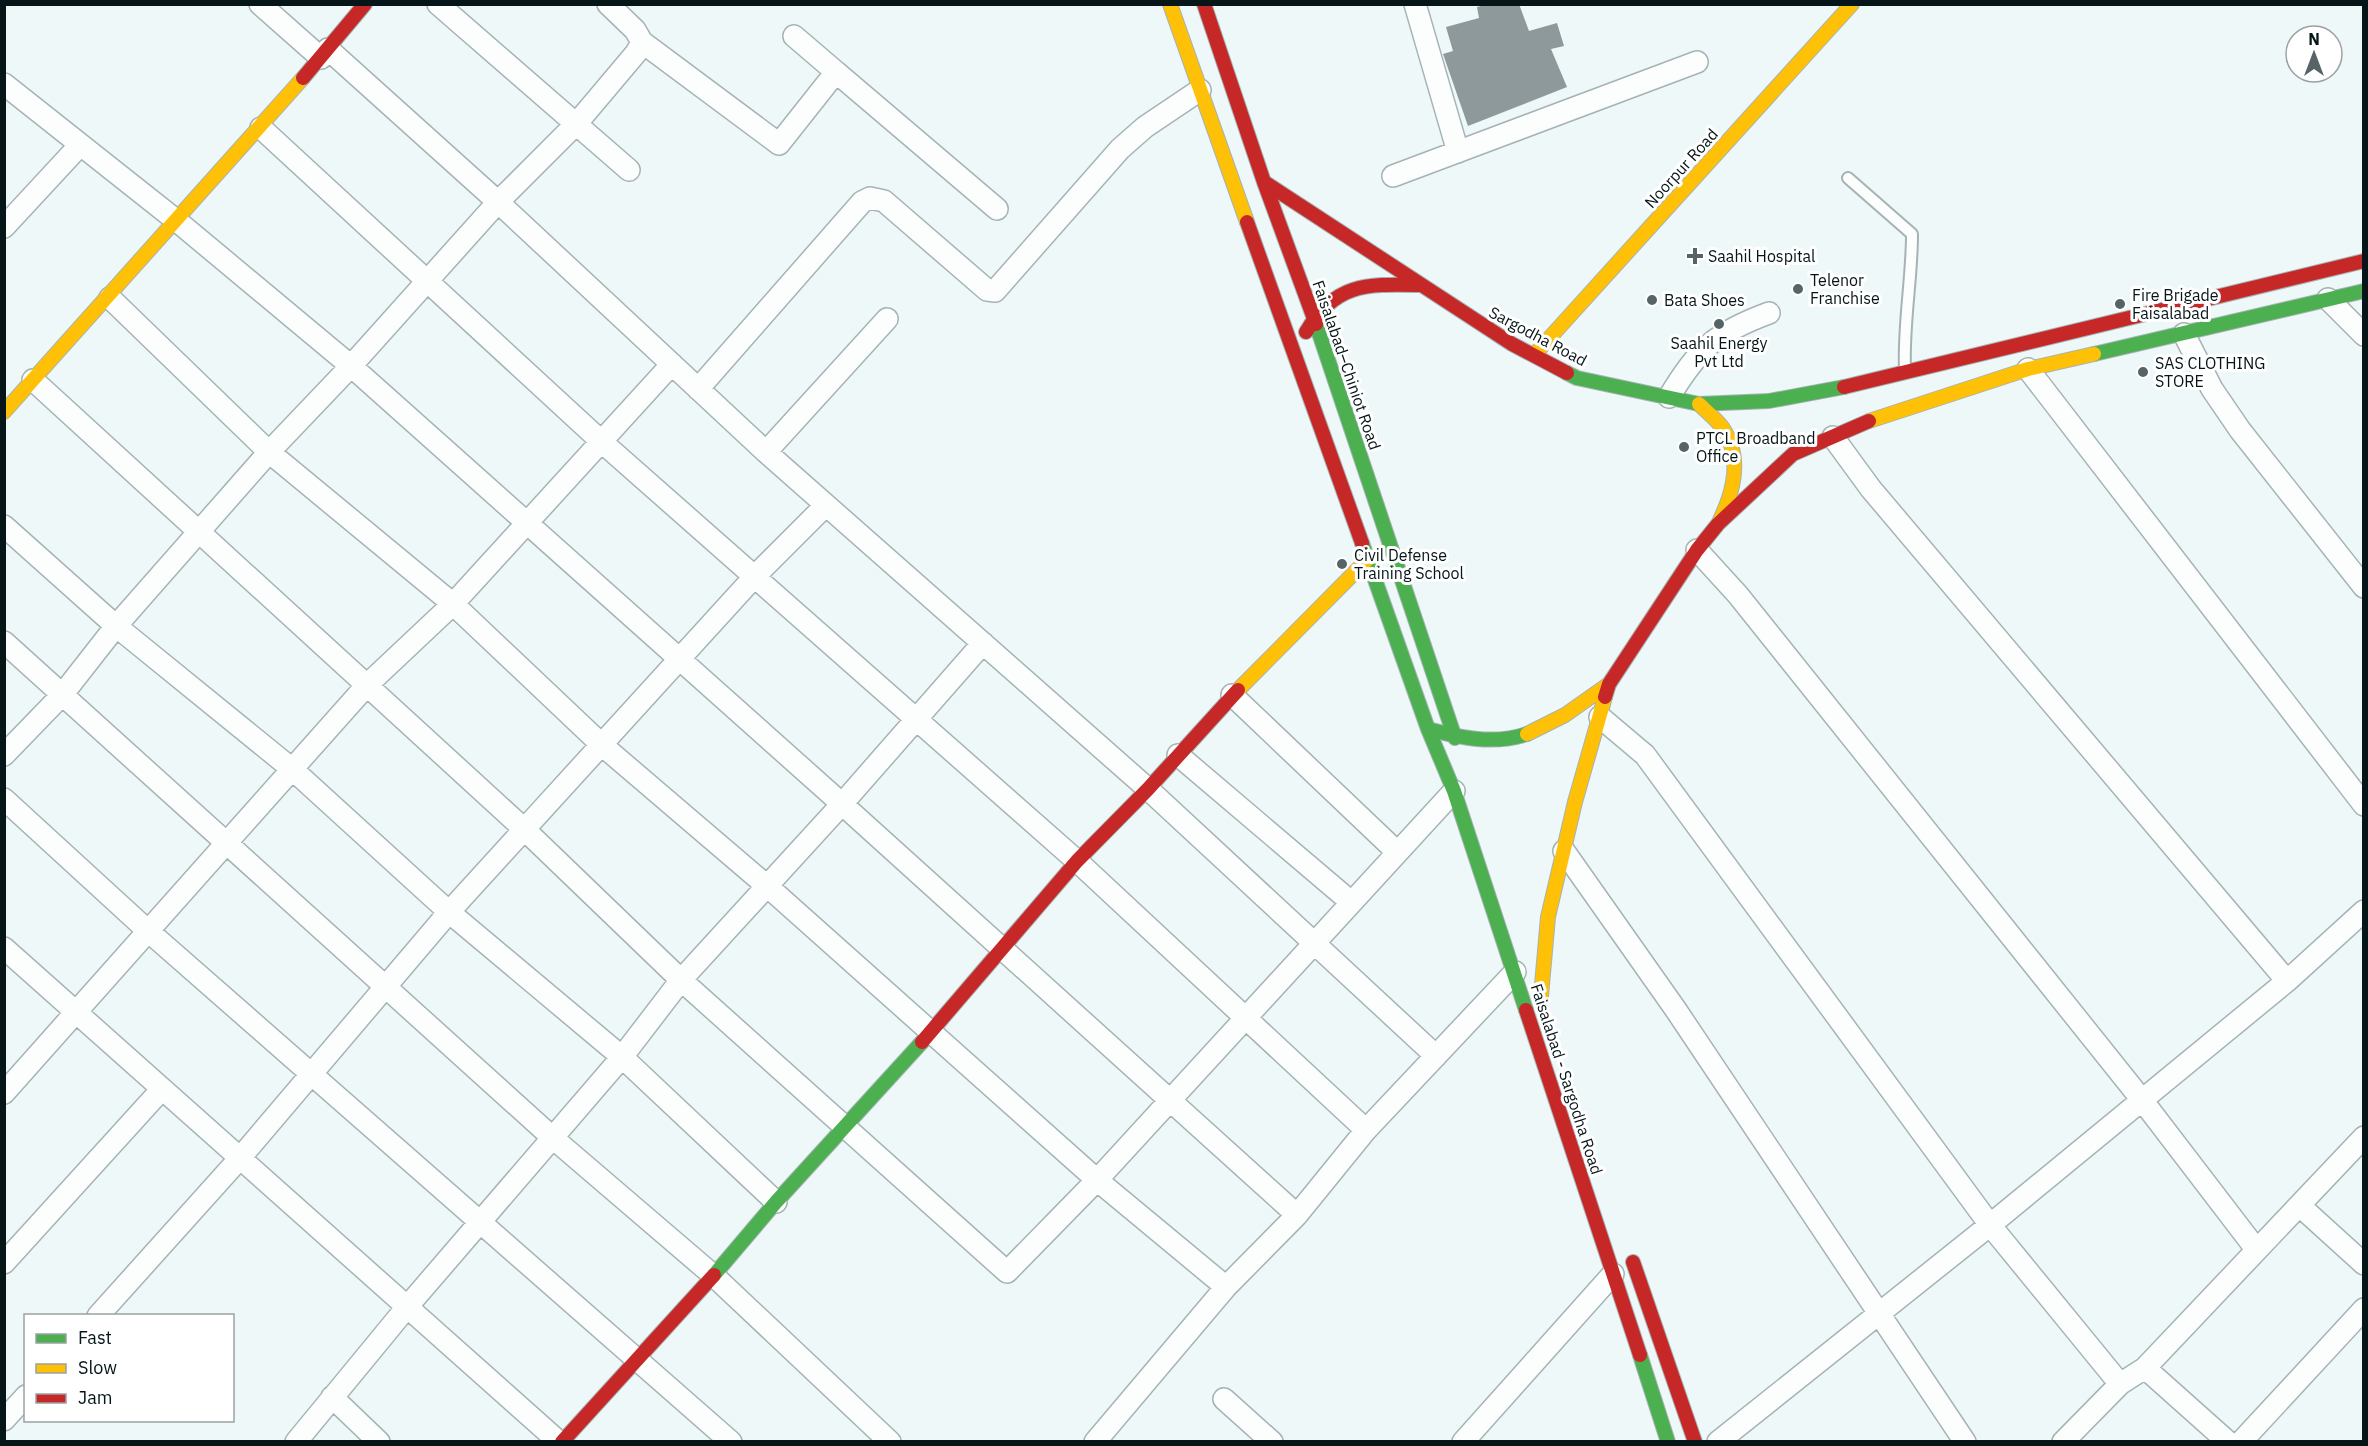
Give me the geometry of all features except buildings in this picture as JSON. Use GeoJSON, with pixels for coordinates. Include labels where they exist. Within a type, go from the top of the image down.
{"type":"FeatureCollection","features":[{"type":"Feature","properties":{"kind":"main road"},"geometry":{"type":"LineString","coordinates":[[4,412],[110,298],[261,128],[365,4]]}},
{"type":"Feature","properties":{"kind":"main road"},"geometry":{"type":"LineString","coordinates":[[1170,4],[1428,729],[1457,743],[1512,739],[1560,721],[1609,684]]}},
{"type":"Feature","properties":{"kind":"main road","name":"Faisalabad–Chiniot Road"},"geometry":{"type":"LineString","coordinates":[[1204,4],[1264,182],[1314,316],[1457,743]]}},
{"type":"Feature","properties":{"kind":"main road","name":"Noorpur Road"},"geometry":{"type":"LineString","coordinates":[[1535,354],[1852,4]]}},
{"type":"Feature","properties":{"kind":"main road","name":"Sargodha Road"},"geometry":{"type":"LineString","coordinates":[[1264,182],[1418,285],[1512,344],[1577,378],[1699,404],[1769,401],[1871,382],[2364,261]]}},
{"type":"Feature","properties":{"kind":"main road"},"geometry":{"type":"LineString","coordinates":[[1295,357],[1314,316],[1327,300],[1351,287],[1378,284],[1418,285]]}},
{"type":"Feature","properties":{"kind":"main road"},"geometry":{"type":"LineString","coordinates":[[1564,851],[1609,684],[1697,550],[1718,524],[1793,454],[1885,414],[2028,369],[2364,291]]}},
{"type":"Feature","properties":{"kind":"main road"},"geometry":{"type":"LineString","coordinates":[[1699,404],[1723,428],[1735,460],[1733,493],[1718,524]]}},
{"type":"Feature","properties":{"kind":"main road"},"geometry":{"type":"LineString","coordinates":[[560,1442],[714,1276],[776,1202],[931,1032],[1077,861],[1148,789],[1232,695],[1367,560]]}},
{"type":"Feature","properties":{"kind":"main road","name":"Faisalabad - Sargodha Road"},"geometry":{"type":"LineString","coordinates":[[1428,729],[1522,967],[1613,1274],[1668,1442]]}},
{"type":"Feature","properties":{"kind":"main road","name":"Faisalabad - Sargodha Road"},"geometry":{"type":"LineString","coordinates":[[1522,967],[1543,1002],[1548,917],[1564,851]]}},
{"type":"Feature","properties":{"kind":"main road"},"geometry":{"type":"LineString","coordinates":[[1629,1252],[1695,1442]]}},
{"type":"Feature","properties":{"kind":"street"},"geometry":{"type":"LineString","coordinates":[[260,4],[324,53],[498,202],[825,506],[1148,789],[1436,1056]]}},
{"type":"Feature","properties":{"kind":"street"},"geometry":{"type":"LineString","coordinates":[[438,4],[629,170]]}},
{"type":"Feature","properties":{"kind":"street"},"geometry":{"type":"LineString","coordinates":[[608,4],[635,30],[642,42],[779,144],[836,72]]}},
{"type":"Feature","properties":{"kind":"street"},"geometry":{"type":"LineString","coordinates":[[1415,4],[1458,152]]}},
{"type":"Feature","properties":{"kind":"street"},"geometry":{"type":"LineString","coordinates":[[794,36],[997,209]]}},
{"type":"Feature","properties":{"kind":"street"},"geometry":{"type":"LineString","coordinates":[[4,755],[62,694],[116,626],[269,452],[351,366],[498,202],[577,123],[636,53],[642,42]]}},
{"type":"Feature","properties":{"kind":"street"},"geometry":{"type":"LineString","coordinates":[[1393,176],[1697,62]]}},
{"type":"Feature","properties":{"kind":"street"},"geometry":{"type":"LineString","coordinates":[[698,389],[862,202],[870,198],[885,201],[987,290],[995,291],[1120,149],[1146,127],[1200,90]]}},
{"type":"Feature","properties":{"kind":"street"},"geometry":{"type":"LineString","coordinates":[[8,95],[80,145],[177,221],[351,366],[842,804],[1297,1215]]}},
{"type":"Feature","properties":{"kind":"street"},"geometry":{"type":"LineString","coordinates":[[261,128],[603,443],[1077,861],[1366,1130]]}},
{"type":"Feature","properties":{"kind":"street"},"geometry":{"type":"LineString","coordinates":[[4,227],[80,145]]}},
{"type":"Feature","properties":{"kind":"street"},"geometry":{"type":"LineString","coordinates":[[110,298],[269,452],[453,604],[603,746],[767,886],[1097,1180],[1226,1287]]}},
{"type":"Feature","properties":{"kind":"street"},"geometry":{"type":"LineString","coordinates":[[2328,299],[2364,335]]}},
{"type":"Feature","properties":{"kind":"street"},"geometry":{"type":"LineString","coordinates":[[1669,397],[1690,363],[1710,342],[1734,326],[1769,313]]}},
{"type":"Feature","properties":{"kind":"street"},"geometry":{"type":"LineString","coordinates":[[766,452],[887,319]]}},
{"type":"Feature","properties":{"kind":"street"},"geometry":{"type":"LineString","coordinates":[[2184,334],[2212,389],[2240,430],[2364,587]]}},
{"type":"Feature","properties":{"kind":"street"},"geometry":{"type":"LineString","coordinates":[[4,1093],[367,685],[453,604],[526,523],[603,443],[672,364]]}},
{"type":"Feature","properties":{"kind":"street"},"geometry":{"type":"LineString","coordinates":[[2028,369],[2364,805]]}},
{"type":"Feature","properties":{"kind":"street"},"geometry":{"type":"LineString","coordinates":[[33,380],[524,829],[681,980],[1007,1272],[1097,1180],[1169,1098],[1454,791]]}},
{"type":"Feature","properties":{"kind":"street"},"geometry":{"type":"LineString","coordinates":[[1833,437],[1871,489],[2287,981]]}},
{"type":"Feature","properties":{"kind":"street"},"geometry":{"type":"LineString","coordinates":[[100,1314],[240,1158],[449,912],[603,746],[755,576],[825,506]]}},
{"type":"Feature","properties":{"kind":"street"},"geometry":{"type":"LineString","coordinates":[[4,526],[116,626],[292,769],[449,912],[622,1057],[776,1202]]}},
{"type":"Feature","properties":{"kind":"street"},"geometry":{"type":"LineString","coordinates":[[1697,550],[1738,595],[2142,1100],[2256,1249]]}},
{"type":"Feature","properties":{"kind":"street"},"geometry":{"type":"LineString","coordinates":[[4,642],[554,1139],[714,1276],[890,1442]]}},
{"type":"Feature","properties":{"kind":"street"},"geometry":{"type":"LineString","coordinates":[[296,1442],[480,1221],[554,1139],[622,1057],[681,980],[842,804],[983,643]]}},
{"type":"Feature","properties":{"kind":"street"},"geometry":{"type":"LineString","coordinates":[[1232,695],[1397,852]]}},
{"type":"Feature","properties":{"kind":"street"},"geometry":{"type":"LineString","coordinates":[[1600,717],[1645,755],[1990,1225],[2120,1384]]}},
{"type":"Feature","properties":{"kind":"street"},"geometry":{"type":"LineString","coordinates":[[1178,755],[1352,902]]}},
{"type":"Feature","properties":{"kind":"street"},"geometry":{"type":"LineString","coordinates":[[4,798],[147,930],[731,1442]]}},
{"type":"Feature","properties":{"kind":"street"},"geometry":{"type":"LineString","coordinates":[[1564,851],[1676,1010],[1965,1442]]}},
{"type":"Feature","properties":{"kind":"street"},"geometry":{"type":"LineString","coordinates":[[1718,1442],[1990,1225],[2287,981],[2364,910]]}},
{"type":"Feature","properties":{"kind":"street"},"geometry":{"type":"LineString","coordinates":[[4,948],[560,1442]]}},
{"type":"Feature","properties":{"kind":"street"},"geometry":{"type":"LineString","coordinates":[[1095,1442],[1226,1287],[1297,1215],[1366,1130],[1522,967]]}},
{"type":"Feature","properties":{"kind":"street"},"geometry":{"type":"LineString","coordinates":[[4,1263],[162,1089]]}},
{"type":"Feature","properties":{"kind":"street"},"geometry":{"type":"LineString","coordinates":[[2063,1442],[2120,1384],[2145,1368],[2364,1137]]}},
{"type":"Feature","properties":{"kind":"street"},"geometry":{"type":"LineString","coordinates":[[2300,1206],[2364,1264]]}},
{"type":"Feature","properties":{"kind":"street"},"geometry":{"type":"LineString","coordinates":[[1462,1442],[1613,1274]]}},
{"type":"Feature","properties":{"kind":"street"},"geometry":{"type":"LineString","coordinates":[[2241,1442],[2364,1309]]}},
{"type":"Feature","properties":{"kind":"street"},"geometry":{"type":"LineString","coordinates":[[2145,1368],[2228,1442]]}},
{"type":"Feature","properties":{"kind":"street"},"geometry":{"type":"LineString","coordinates":[[333,1397],[379,1442]]}},
{"type":"Feature","properties":{"kind":"street"},"geometry":{"type":"LineString","coordinates":[[4,1420],[24,1398]]}},
{"type":"Feature","properties":{"kind":"street"},"geometry":{"type":"LineString","coordinates":[[1224,1399],[1272,1442]]}},
{"type":"Feature","properties":{"kind":"lane"},"geometry":{"type":"LineString","coordinates":[[1848,178],[1912,234],[1912,267],[1904,335],[1906,373]]}},
{"type":"Feature","properties":{"kind":"traffic: fast"},"geometry":{"type":"LineString","coordinates":[[2094,354],[2364,291]]}},
{"type":"Feature","properties":{"kind":"traffic: fast"},"geometry":{"type":"LineString","coordinates":[[1316,324],[1455,738]]}},
{"type":"Feature","properties":{"kind":"traffic: fast"},"geometry":{"type":"LineString","coordinates":[[1567,373],[1577,378],[1699,404],[1769,401],[1844,387]]}},
{"type":"Feature","properties":{"kind":"traffic: fast"},"geometry":{"type":"LineString","coordinates":[[1362,543],[1428,729],[1490,740],[1527,734]]}},
{"type":"Feature","properties":{"kind":"traffic: fast"},"geometry":{"type":"LineString","coordinates":[[1428,729],[1454,791],[1526,1010]]}},
{"type":"Feature","properties":{"kind":"traffic: fast"},"geometry":{"type":"LineString","coordinates":[[714,1275],[776,1202],[922,1042]]}},
{"type":"Feature","properties":{"kind":"traffic: fast"},"geometry":{"type":"LineString","coordinates":[[1640,1355],[1668,1442]]}},
{"type":"Feature","properties":{"kind":"traffic: slow"},"geometry":{"type":"LineString","coordinates":[[1170,4],[1247,222]]}},
{"type":"Feature","properties":{"kind":"traffic: slow"},"geometry":{"type":"LineString","coordinates":[[1535,354],[1852,4]]}},
{"type":"Feature","properties":{"kind":"traffic: slow"},"geometry":{"type":"LineString","coordinates":[[4,412],[303,78]]}},
{"type":"Feature","properties":{"kind":"traffic: slow"},"geometry":{"type":"LineString","coordinates":[[1869,421],[2028,369],[2094,354]]}},
{"type":"Feature","properties":{"kind":"traffic: slow"},"geometry":{"type":"LineString","coordinates":[[1699,404],[1722,427],[1733,450],[1732,486],[1720,520]]}},
{"type":"Feature","properties":{"kind":"traffic: slow"},"geometry":{"type":"LineString","coordinates":[[1238,690],[1367,560]]}},
{"type":"Feature","properties":{"kind":"traffic: slow"},"geometry":{"type":"LineString","coordinates":[[1527,734],[1565,715],[1609,684]]}},
{"type":"Feature","properties":{"kind":"traffic: slow"},"geometry":{"type":"LineString","coordinates":[[1541,996],[1548,917],[1575,802],[1605,697]]}},
{"type":"Feature","properties":{"kind":"traffic: jam"},"geometry":{"type":"LineString","coordinates":[[303,78],[365,4]]}},
{"type":"Feature","properties":{"kind":"traffic: jam"},"geometry":{"type":"LineString","coordinates":[[1204,4],[1264,182],[1316,324]]}},
{"type":"Feature","properties":{"kind":"traffic: jam"},"geometry":{"type":"LineString","coordinates":[[1264,182],[1512,344],[1567,373]]}},
{"type":"Feature","properties":{"kind":"traffic: jam"},"geometry":{"type":"LineString","coordinates":[[1247,222],[1362,543]]}},
{"type":"Feature","properties":{"kind":"traffic: jam"},"geometry":{"type":"LineString","coordinates":[[1844,387],[2364,261]]}},
{"type":"Feature","properties":{"kind":"traffic: jam"},"geometry":{"type":"LineString","coordinates":[[1306,332],[1328,304],[1340,295],[1367,287],[1418,285]]}},
{"type":"Feature","properties":{"kind":"traffic: jam"},"geometry":{"type":"LineString","coordinates":[[1605,697],[1609,684],[1697,550],[1718,524],[1793,454],[1869,421]]}},
{"type":"Feature","properties":{"kind":"traffic: jam"},"geometry":{"type":"LineString","coordinates":[[922,1042],[1077,861],[1148,789],[1238,690]]}},
{"type":"Feature","properties":{"kind":"traffic: jam"},"geometry":{"type":"LineString","coordinates":[[1526,1010],[1640,1355]]}},
{"type":"Feature","properties":{"kind":"traffic: jam"},"geometry":{"type":"LineString","coordinates":[[1633,1262],[1695,1442]]}},
{"type":"Feature","properties":{"kind":"traffic: jam"},"geometry":{"type":"LineString","coordinates":[[562,1442],[714,1275]]}},
{"type":"Feature","properties":{"kind":"place","name":"Saahil Hospital"},"geometry":{"type":"Point","coordinates":[1695,256]}},
{"type":"Feature","properties":{"kind":"place","name":"Telenor Franchise"},"geometry":{"type":"Point","coordinates":[1798,289]}},
{"type":"Feature","properties":{"kind":"place","name":"Bata Shoes"},"geometry":{"type":"Point","coordinates":[1652,300]}},
{"type":"Feature","properties":{"kind":"place","name":"Fire Brigade Faisalabad"},"geometry":{"type":"Point","coordinates":[2120,304]}},
{"type":"Feature","properties":{"kind":"place","name":"Saahil Energy Pvt Ltd"},"geometry":{"type":"Point","coordinates":[1719,324]}},
{"type":"Feature","properties":{"kind":"place","name":"SAS CLOTHING STORE"},"geometry":{"type":"Point","coordinates":[2143,372]}},
{"type":"Feature","properties":{"kind":"place","name":"PTCL Broadband Office"},"geometry":{"type":"Point","coordinates":[1684,447]}},
{"type":"Feature","properties":{"kind":"place","name":"Civil Defense Training School"},"geometry":{"type":"Point","coordinates":[1342,564]}}]}
